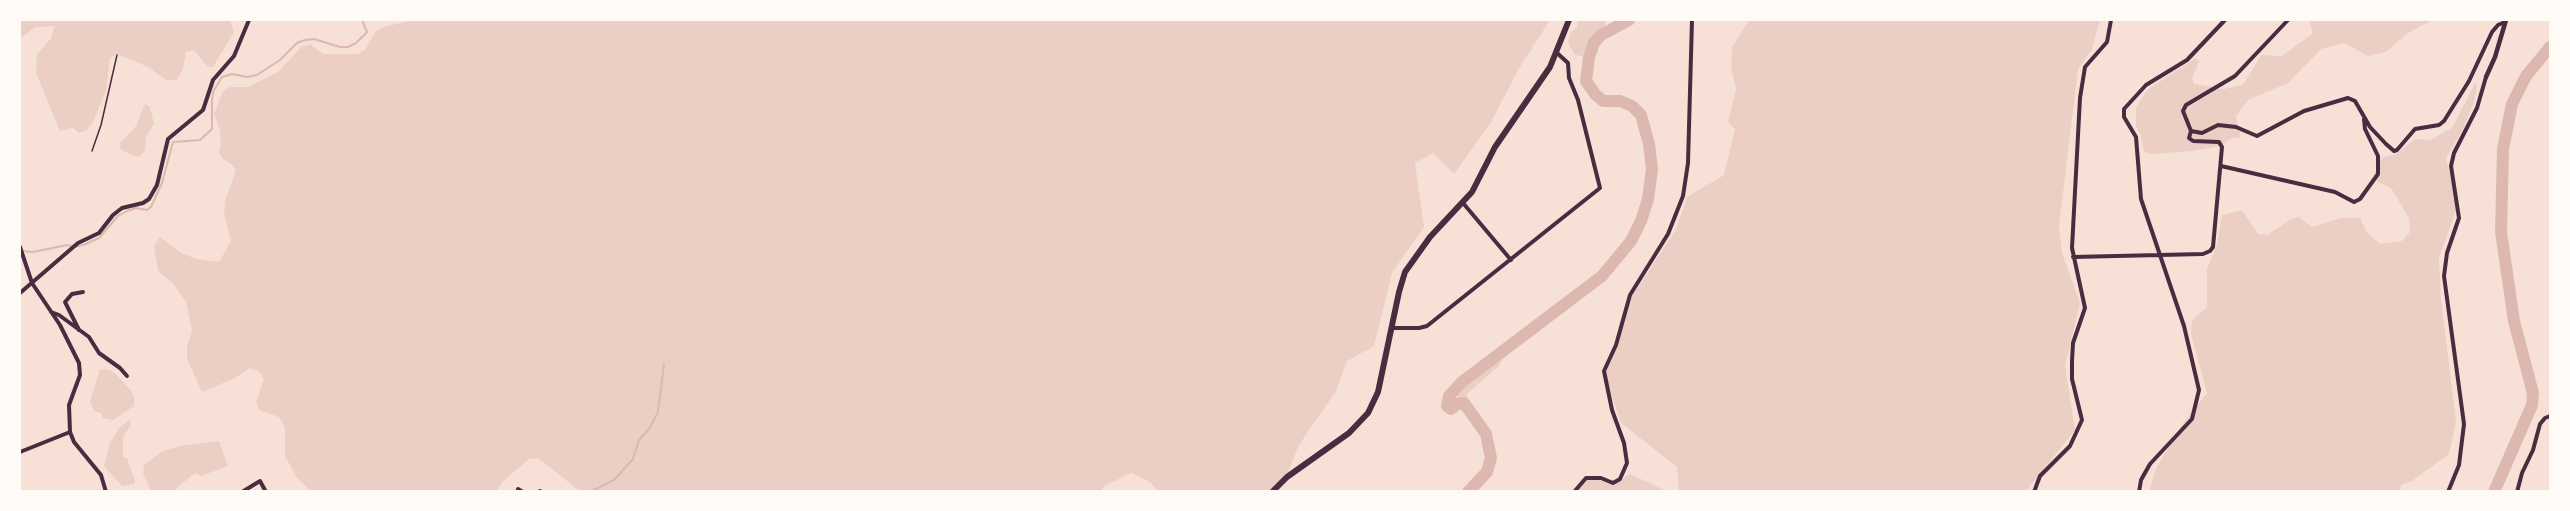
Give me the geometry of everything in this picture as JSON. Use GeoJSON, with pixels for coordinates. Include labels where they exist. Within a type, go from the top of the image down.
{"type":"FeatureCollection","features":[{"type":"Feature","properties":{"kind":"main road"},"geometry":{"type":"LineString","coordinates":[[1272,492],[1287,477],[1349,433],[1368,412],[1378,392],[1399,292],[1409,266],[1430,237],[1463,202],[1479,179],[1495,147],[1541,82],[1569,20]]}},
{"type":"Feature","properties":{"kind":"street"},"geometry":{"type":"LineString","coordinates":[[20,293],[78,243],[99,233],[113,215],[122,208],[143,203],[149,199],[158,184],[165,144],[203,110],[213,80],[234,56],[249,20]]}},
{"type":"Feature","properties":{"kind":"street"},"geometry":{"type":"LineString","coordinates":[[1574,492],[1586,478],[1601,478],[1613,483],[1620,480],[1627,463],[1624,443],[1616,424],[1604,379],[1604,371],[1616,345],[1630,295],[1668,234],[1683,196],[1688,163],[1692,20]]}},
{"type":"Feature","properties":{"kind":"street"},"geometry":{"type":"LineString","coordinates":[[2034,492],[2040,476],[2070,446],[2082,420],[2072,379],[2072,361],[2073,343],[2085,303],[2073,257],[2072,235],[2082,76],[2085,67],[2107,42],[2111,20]]}},
{"type":"Feature","properties":{"kind":"street"},"geometry":{"type":"LineString","coordinates":[[2139,492],[2141,480],[2150,464],[2187,426],[2196,410],[2199,396],[2184,326],[2141,199],[2136,137],[2124,117],[2124,109],[2146,85],[2187,60],[2225,20]]}},
{"type":"Feature","properties":{"kind":"street"},"geometry":{"type":"LineString","coordinates":[[2073,257],[2210,252],[2213,247],[2222,147],[2219,142],[2193,141],[2189,138],[2191,131],[2183,111],[2186,105],[2235,76],[2288,20]]}},
{"type":"Feature","properties":{"kind":"street"},"geometry":{"type":"LineString","coordinates":[[2191,131],[2202,133],[2218,125],[2236,127],[2256,136],[2304,111],[2348,98],[2355,101],[2364,118],[2394,151],[2397,150],[2415,129],[2439,125],[2451,113],[2488,45],[2492,32],[2506,21]]}},
{"type":"Feature","properties":{"kind":"street"},"geometry":{"type":"LineString","coordinates":[[2448,492],[2459,465],[2464,424],[2444,276],[2447,253],[2459,218],[2451,166],[2454,153],[2477,108],[2506,21]]}},
{"type":"Feature","properties":{"kind":"street"},"geometry":{"type":"LineString","coordinates":[[1391,328],[1427,326],[1598,191],[1601,186],[1578,100],[1569,78],[1568,63],[1556,52]]}},
{"type":"Feature","properties":{"kind":"street"},"geometry":{"type":"LineString","coordinates":[[2221,166],[2335,192],[2354,202],[2360,199],[2378,174],[2378,156],[2365,129],[2364,118]]}},
{"type":"Feature","properties":{"kind":"street"},"geometry":{"type":"LineString","coordinates":[[1463,202],[1511,260]]}},
{"type":"Feature","properties":{"kind":"street"},"geometry":{"type":"LineString","coordinates":[[20,247],[32,283],[60,325],[80,368],[69,405],[70,432],[74,442],[101,475],[106,492]]}},
{"type":"Feature","properties":{"kind":"street"},"geometry":{"type":"LineString","coordinates":[[79,331],[65,302],[72,294],[83,292]]}},
{"type":"Feature","properties":{"kind":"street"},"geometry":{"type":"LineString","coordinates":[[50,312],[63,318],[89,337],[99,353],[127,376]]}},
{"type":"Feature","properties":{"kind":"street"},"geometry":{"type":"LineString","coordinates":[[2517,492],[2540,424],[2550,416]]}},
{"type":"Feature","properties":{"kind":"street"},"geometry":{"type":"LineString","coordinates":[[20,452],[70,432]]}},
{"type":"Feature","properties":{"kind":"street"},"geometry":{"type":"LineString","coordinates":[[242,492],[260,481],[266,492]]}},
{"type":"Feature","properties":{"kind":"street"},"geometry":{"type":"LineString","coordinates":[[518,489],[523,492]]}},
{"type":"Feature","properties":{"kind":"path"},"geometry":{"type":"LineString","coordinates":[[92,151],[100,131],[117,55]]}},
{"type":"Feature","properties":{"kind":"shaded area"},"geometry":{"type":"Polygon","coordinates":[[[20,20],[230,20],[234,32],[213,67],[208,67],[194,50],[186,52],[183,69],[177,80],[166,80],[148,67],[117,54],[110,58],[106,91],[93,122],[86,131],[79,133],[73,128],[60,131],[36,73],[37,54],[51,38],[55,26],[36,27],[20,38],[20,20]]]}},
{"type":"Feature","properties":{"kind":"shaded area"},"geometry":{"type":"Polygon","coordinates":[[[414,20],[1550,20],[1518,70],[1491,122],[1454,174],[1433,153],[1415,163],[1424,227],[1392,273],[1374,346],[1347,361],[1336,391],[1299,445],[1288,472],[1269,491],[1158,491],[1150,482],[1131,473],[1103,487],[1102,492],[581,492],[538,458],[529,459],[502,482],[497,491],[311,491],[297,478],[285,456],[285,427],[279,417],[259,410],[256,402],[264,379],[259,371],[250,368],[235,378],[202,392],[187,359],[187,346],[192,331],[186,302],[173,283],[158,271],[154,246],[160,237],[181,253],[197,259],[219,262],[231,241],[224,213],[226,198],[236,170],[223,159],[219,152],[220,130],[214,114],[223,91],[230,87],[248,87],[278,72],[301,47],[310,44],[323,54],[358,54],[365,50],[375,32],[383,27],[414,20]]]}},
{"type":"Feature","properties":{"kind":"shaded area"},"geometry":{"type":"Polygon","coordinates":[[[1578,20],[1605,22],[1605,28],[1582,56],[1575,55],[1568,42],[1571,32],[1577,28],[1578,20]]]}},
{"type":"Feature","properties":{"kind":"shaded area"},"geometry":{"type":"Polygon","coordinates":[[[1749,20],[2100,20],[2092,49],[2078,69],[2059,226],[2062,253],[2080,303],[2065,366],[2075,430],[2026,491],[1679,491],[1677,467],[1621,423],[1605,375],[1622,330],[1630,300],[1676,229],[1687,197],[1724,175],[1735,129],[1728,122],[1736,89],[1731,67],[1732,48],[1749,20]]]}},
{"type":"Feature","properties":{"kind":"shaded area"},"geometry":{"type":"Polygon","coordinates":[[[2309,20],[2432,20],[2408,33],[2386,52],[2368,56],[2344,43],[2321,49],[2288,83],[2248,100],[2236,116],[2241,138],[2232,138],[2220,146],[2193,151],[2152,154],[2144,152],[2141,136],[2136,126],[2136,108],[2147,90],[2196,58],[2199,62],[2192,78],[2194,84],[2224,89],[2243,85],[2261,55],[2282,56],[2313,33],[2309,20]]]}},
{"type":"Feature","properties":{"kind":"shaded area"},"geometry":{"type":"Polygon","coordinates":[[[2476,82],[2474,102],[2462,131],[2446,158],[2457,207],[2439,258],[2441,299],[2456,422],[2449,454],[2412,481],[2401,485],[2400,491],[2149,492],[2156,469],[2183,423],[2207,393],[2191,334],[2192,320],[2207,307],[2207,269],[2217,244],[2222,215],[2242,210],[2258,234],[2267,235],[2291,219],[2299,217],[2312,227],[2341,218],[2360,218],[2366,231],[2380,244],[2402,241],[2410,232],[2409,218],[2391,188],[2378,182],[2374,174],[2382,158],[2396,154],[2415,139],[2430,140],[2452,128],[2476,82]]]}},
{"type":"Feature","properties":{"kind":"shaded area"},"geometry":{"type":"Polygon","coordinates":[[[145,104],[150,107],[154,124],[146,136],[145,150],[140,157],[121,150],[119,144],[136,126],[145,104]]]}},
{"type":"Feature","properties":{"kind":"shaded area"},"geometry":{"type":"Polygon","coordinates":[[[1505,354],[1499,366],[1467,394],[1468,400],[1463,402],[1457,399],[1460,388],[1505,354]]]}},
{"type":"Feature","properties":{"kind":"shaded area"},"geometry":{"type":"Polygon","coordinates":[[[100,369],[110,370],[116,374],[132,392],[134,398],[134,406],[113,420],[103,418],[101,413],[94,411],[90,401],[100,369]]]}},
{"type":"Feature","properties":{"kind":"shaded area"},"geometry":{"type":"Polygon","coordinates":[[[129,420],[131,424],[123,438],[123,457],[127,458],[135,481],[134,484],[122,486],[104,466],[110,443],[120,427],[129,420]]]}},
{"type":"Feature","properties":{"kind":"shaded area"},"geometry":{"type":"Polygon","coordinates":[[[219,441],[228,466],[201,476],[195,473],[173,491],[151,491],[143,473],[144,465],[149,461],[163,451],[180,446],[219,441]]]}},
{"type":"Feature","properties":{"kind":"shaded area"},"geometry":{"type":"Polygon","coordinates":[[[1630,474],[1666,491],[1575,492],[1584,480],[1592,478],[1615,484],[1630,474]]]}},
{"type":"Feature","properties":{"kind":"waterway"},"geometry":{"type":"LineString","coordinates":[[22,251],[33,252],[67,245],[75,247],[86,244],[99,238],[118,216],[136,208],[147,210],[151,207],[162,183],[173,142],[200,140],[212,129],[213,92],[222,77],[232,74],[247,77],[257,75],[280,60],[297,43],[305,40],[314,39],[340,47],[348,47],[356,43],[367,32],[362,20]]}},
{"type":"Feature","properties":{"kind":"waterway"},"geometry":{"type":"LineString","coordinates":[[1468,492],[1487,472],[1491,458],[1486,434],[1464,403],[1457,404],[1451,409],[1447,406],[1449,396],[1462,382],[1602,276],[1631,241],[1641,221],[1648,199],[1652,169],[1649,144],[1641,115],[1632,106],[1620,101],[1603,101],[1586,81],[1589,57],[1594,43],[1601,35],[1629,20]]}},
{"type":"Feature","properties":{"kind":"waterway"},"geometry":{"type":"LineString","coordinates":[[2494,492],[2532,405],[2533,393],[2514,321],[2501,232],[2503,149],[2512,104],[2526,76],[2550,47]]}},
{"type":"Feature","properties":{"kind":"waterway"},"geometry":{"type":"LineString","coordinates":[[590,492],[614,480],[633,459],[639,440],[649,429],[658,412],[664,364]]}}]}
